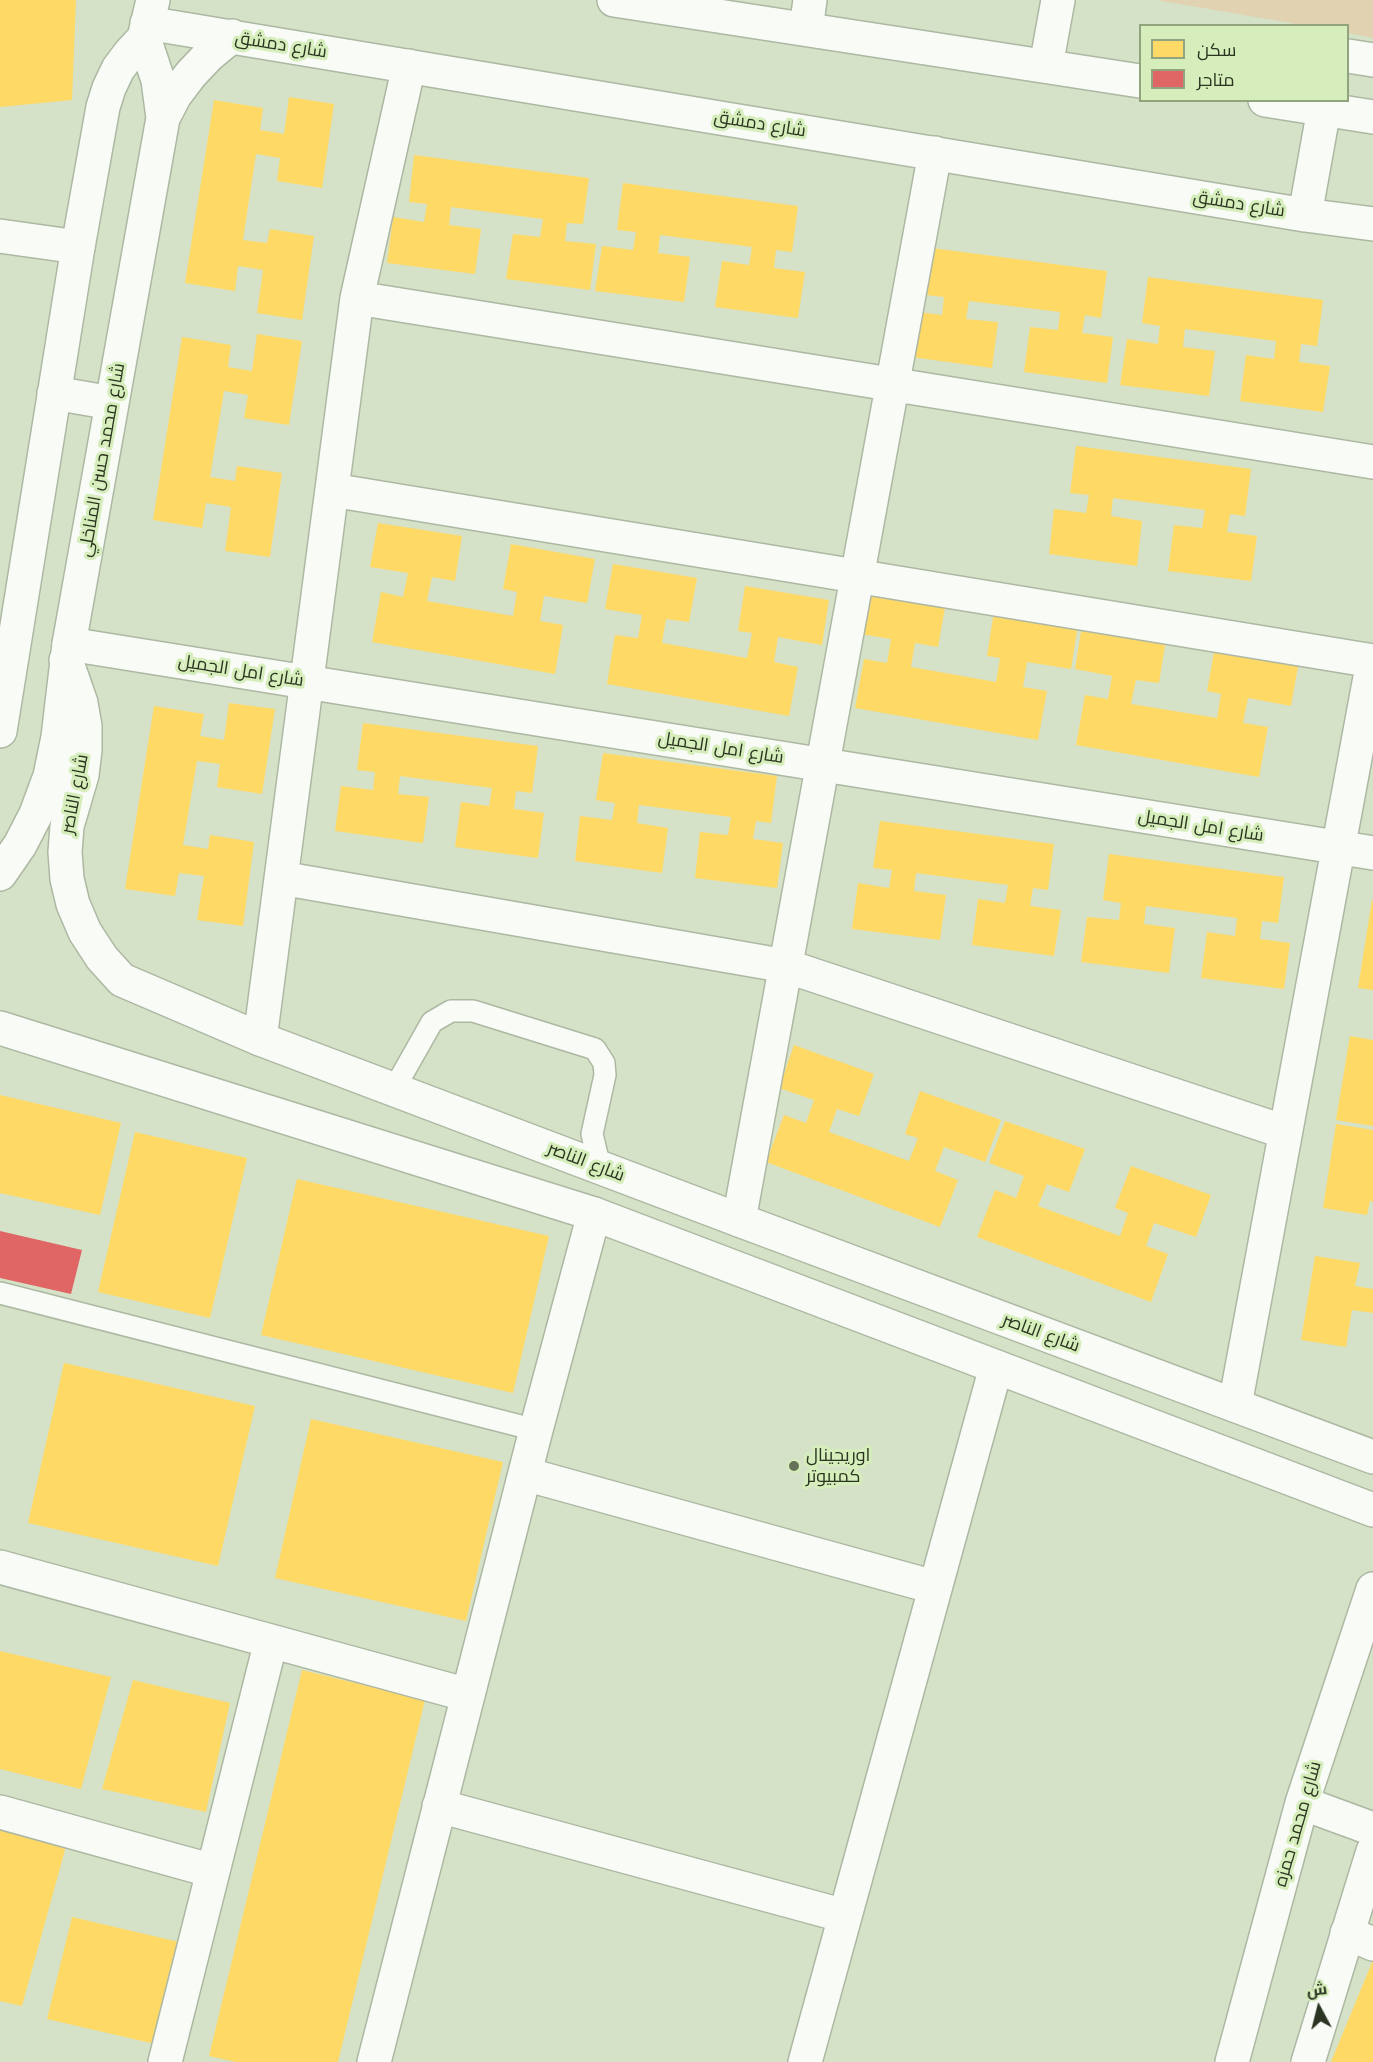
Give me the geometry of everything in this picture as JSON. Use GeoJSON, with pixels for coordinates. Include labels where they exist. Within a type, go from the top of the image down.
{"type":"FeatureCollection","features":[{"type":"Feature","properties":{"kind":"street"},"geometry":{"type":"LineString","coordinates":[[614,0],[808,15],[1046,66],[1139,81]]}},
{"type":"Feature","properties":{"kind":"street"},"geometry":{"type":"LineString","coordinates":[[1046,66],[1058,0]]}},
{"type":"Feature","properties":{"kind":"street"},"geometry":{"type":"LineString","coordinates":[[0,731],[78,247],[103,107],[109,88],[148,20]]}},
{"type":"Feature","properties":{"kind":"street","name":"شارع دمشق"},"geometry":{"type":"LineString","coordinates":[[148,20],[409,66],[1305,215],[1373,224]]}},
{"type":"Feature","properties":{"kind":"street","name":"شارع محمد حسن المناخلي"},"geometry":{"type":"LineString","coordinates":[[0,874],[21,845],[36,814],[50,776],[58,737],[67,652],[164,118],[148,20]]}},
{"type":"Feature","properties":{"kind":"street"},"geometry":{"type":"LineString","coordinates":[[164,118],[175,95],[191,74],[232,36]]}},
{"type":"Feature","properties":{"kind":"street"},"geometry":{"type":"LineString","coordinates":[[1349,56],[1373,60]]}},
{"type":"Feature","properties":{"kind":"street"},"geometry":{"type":"LineString","coordinates":[[260,1039],[357,298],[409,66]]}},
{"type":"Feature","properties":{"kind":"street"},"geometry":{"type":"LineString","coordinates":[[1278,102],[1373,117]]}},
{"type":"Feature","properties":{"kind":"street"},"geometry":{"type":"LineString","coordinates":[[1305,215],[1324,109]]}},
{"type":"Feature","properties":{"kind":"street"},"geometry":{"type":"LineString","coordinates":[[739,1220],[935,153]]}},
{"type":"Feature","properties":{"kind":"street"},"geometry":{"type":"LineString","coordinates":[[0,236],[78,247]]}},
{"type":"Feature","properties":{"kind":"street"},"geometry":{"type":"LineString","coordinates":[[357,298],[1373,462]]}},
{"type":"Feature","properties":{"kind":"street"},"geometry":{"type":"LineString","coordinates":[[54,393],[112,403]]}},
{"type":"Feature","properties":{"kind":"street"},"geometry":{"type":"LineString","coordinates":[[332,490],[1373,661],[1235,1405]]}},
{"type":"Feature","properties":{"kind":"street","name":"شارع امل الجميل"},"geometry":{"type":"LineString","coordinates":[[67,652],[307,682],[1373,854]]}},
{"type":"Feature","properties":{"kind":"street","name":"شارع الناصر"},"geometry":{"type":"LineString","coordinates":[[67,652],[85,726],[82,776],[67,826],[67,879],[85,932],[102,958],[122,980],[260,1039],[1373,1457]]}},
{"type":"Feature","properties":{"kind":"street"},"geometry":{"type":"LineString","coordinates":[[281,878],[786,966],[1286,1132]]}},
{"type":"Feature","properties":{"kind":"street"},"geometry":{"type":"LineString","coordinates":[[0,1028],[594,1214],[1373,1510]]}},
{"type":"Feature","properties":{"kind":"street"},"geometry":{"type":"LineString","coordinates":[[374,2062],[536,1430],[594,1214]]}},
{"type":"Feature","properties":{"kind":"street"},"geometry":{"type":"LineString","coordinates":[[805,2062],[996,1367]]}},
{"type":"Feature","properties":{"kind":"street"},"geometry":{"type":"LineString","coordinates":[[525,1474],[934,1587]]}},
{"type":"Feature","properties":{"kind":"street"},"geometry":{"type":"LineString","coordinates":[[0,1567],[468,1695]]}},
{"type":"Feature","properties":{"kind":"street","name":"شارع محمد حمزه"},"geometry":{"type":"LineString","coordinates":[[1232,2062],[1302,1803],[1373,1589]]}},
{"type":"Feature","properties":{"kind":"street"},"geometry":{"type":"LineString","coordinates":[[165,2062],[271,1641]]}},
{"type":"Feature","properties":{"kind":"street"},"geometry":{"type":"LineString","coordinates":[[1302,1803],[1373,1829]]}},
{"type":"Feature","properties":{"kind":"street"},"geometry":{"type":"LineString","coordinates":[[439,1806],[845,1916]]}},
{"type":"Feature","properties":{"kind":"street"},"geometry":{"type":"LineString","coordinates":[[0,1812],[213,1871]]}},
{"type":"Feature","properties":{"kind":"street"},"geometry":{"type":"LineString","coordinates":[[1308,2062],[1360,1939],[1373,1851]]}},
{"type":"Feature","properties":{"kind":"lane"},"geometry":{"type":"LineString","coordinates":[[394,1089],[432,1022],[451,1011],[473,1011],[595,1049],[604,1063],[605,1075],[592,1134],[598,1159],[605,1169]]}},
{"type":"Feature","properties":{"kind":"lane"},"geometry":{"type":"LineString","coordinates":[[0,1293],[536,1430]]}},
{"type":"Feature","properties":{"kind":"shaded area"},"geometry":{"type":"Polygon","coordinates":[[[1156,0],[1373,0],[1373,38],[1349,33],[1349,24],[1296,24],[1156,0]]]}},
{"type":"Feature","properties":{"kind":"building: سكن"},"geometry":{"type":"Polygon","coordinates":[[[0,0],[76,0],[72,100],[0,107],[0,0]]]}},
{"type":"Feature","properties":{"kind":"building: سكن"},"geometry":{"type":"Polygon","coordinates":[[[289,97],[334,104],[322,188],[277,181],[280,158],[256,154],[243,240],[267,243],[270,229],[314,236],[302,320],[257,313],[263,270],[238,266],[235,291],[185,283],[214,100],[263,108],[260,130],[284,134],[289,97]]]}},
{"type":"Feature","properties":{"kind":"building: سكن"},"geometry":{"type":"Polygon","coordinates":[[[414,155],[589,178],[583,224],[567,223],[565,241],[596,244],[590,290],[506,279],[513,234],[540,237],[543,219],[451,207],[449,225],[481,229],[475,274],[387,263],[393,217],[424,222],[427,204],[409,202],[414,155]]]}},
{"type":"Feature","properties":{"kind":"building: سكن"},"geometry":{"type":"Polygon","coordinates":[[[623,183],[798,206],[792,252],[776,250],[774,268],[805,272],[798,318],[715,307],[722,261],[749,265],[752,247],[660,235],[658,253],[690,257],[684,302],[595,291],[602,246],[633,250],[636,232],[617,230],[623,183]]]}},
{"type":"Feature","properties":{"kind":"building: سكن"},"geometry":{"type":"Polygon","coordinates":[[[932,248],[1107,271],[1101,318],[1085,315],[1082,333],[1113,337],[1107,383],[1024,372],[1030,327],[1058,330],[1060,312],[969,301],[966,319],[998,322],[992,368],[904,356],[910,311],[942,315],[944,297],[926,295],[932,248]]]}},
{"type":"Feature","properties":{"kind":"building: سكن"},"geometry":{"type":"Polygon","coordinates":[[[1148,277],[1323,300],[1317,346],[1301,344],[1299,362],[1330,366],[1323,412],[1240,401],[1246,355],[1274,359],[1276,341],[1185,329],[1183,347],[1215,351],[1209,396],[1120,385],[1127,339],[1158,344],[1160,326],[1142,323],[1148,277]]]}},
{"type":"Feature","properties":{"kind":"building: سكن"},"geometry":{"type":"Polygon","coordinates":[[[257,334],[302,341],[289,425],[244,418],[248,395],[224,391],[210,477],[235,481],[237,466],[282,473],[270,557],[225,551],[231,507],[206,503],[202,528],[153,520],[182,337],[231,345],[228,367],[252,371],[257,334]]]}},
{"type":"Feature","properties":{"kind":"building: سكن"},"geometry":{"type":"Polygon","coordinates":[[[1076,446],[1251,469],[1245,516],[1230,514],[1227,532],[1257,536],[1251,581],[1168,571],[1174,525],[1202,528],[1205,510],[1113,498],[1111,516],[1142,521],[1137,566],[1049,554],[1054,509],[1086,513],[1089,495],[1070,493],[1076,446]]]}},
{"type":"Feature","properties":{"kind":"building: سكن"},"geometry":{"type":"Polygon","coordinates":[[[378,523],[462,536],[455,581],[432,577],[427,601],[513,616],[517,592],[503,589],[511,544],[595,559],[587,603],[544,596],[540,621],[563,625],[555,674],[372,642],[381,592],[403,597],[408,573],[370,567],[378,523]]]}},
{"type":"Feature","properties":{"kind":"building: سكن"},"geometry":{"type":"Polygon","coordinates":[[[613,564],[697,578],[689,622],[666,619],[662,643],[747,658],[752,633],[738,631],[745,586],[829,600],[822,645],[778,637],[774,662],[798,667],[789,716],[607,684],[615,635],[638,638],[642,615],[605,609],[613,564]]]}},
{"type":"Feature","properties":{"kind":"building: سكن"},"geometry":{"type":"Polygon","coordinates":[[[861,589],[946,602],[938,647],[915,643],[911,667],[996,682],[1000,658],[987,656],[994,611],[1078,625],[1071,669],[1027,662],[1023,687],[1047,691],[1038,740],[855,708],[864,659],[887,663],[891,639],[854,633],[861,589]]]}},
{"type":"Feature","properties":{"kind":"building: سكن"},"geometry":{"type":"Polygon","coordinates":[[[1082,625],[1166,639],[1159,683],[1136,680],[1131,704],[1217,718],[1221,694],[1207,691],[1215,647],[1299,661],[1291,706],[1248,698],[1243,723],[1268,727],[1259,777],[1076,745],[1085,695],[1108,699],[1112,676],[1075,669],[1082,625]]]}},
{"type":"Feature","properties":{"kind":"building: سكن"},"geometry":{"type":"Polygon","coordinates":[[[229,703],[275,709],[262,794],[217,787],[220,764],[197,761],[183,845],[208,849],[210,835],[254,842],[243,926],[197,920],[204,876],[179,873],[175,896],[125,889],[154,706],[204,714],[200,736],[224,740],[229,703]]]}},
{"type":"Feature","properties":{"kind":"building: سكن"},"geometry":{"type":"Polygon","coordinates":[[[363,723],[538,746],[532,793],[516,791],[514,809],[544,813],[538,858],[455,847],[461,802],[489,806],[492,788],[400,776],[398,794],[429,797],[423,843],[335,831],[341,786],[373,790],[375,772],[357,770],[363,723]]]}},
{"type":"Feature","properties":{"kind":"building: سكن"},"geometry":{"type":"Polygon","coordinates":[[[603,753],[777,776],[771,823],[756,821],[753,839],[783,843],[777,888],[695,878],[700,832],[728,835],[731,817],[639,805],[637,823],[668,828],[662,873],[575,861],[580,816],[612,820],[615,803],[596,800],[603,753]]]}},
{"type":"Feature","properties":{"kind":"building: سكن"},"geometry":{"type":"Polygon","coordinates":[[[880,821],[1054,844],[1048,890],[1033,888],[1030,906],[1061,910],[1054,956],[972,945],[978,899],[1005,903],[1008,885],[916,873],[914,891],[946,895],[940,940],[852,929],[858,883],[889,888],[892,870],[873,868],[880,821]]]}},
{"type":"Feature","properties":{"kind":"building: سكن"},"geometry":{"type":"Polygon","coordinates":[[[1109,854],[1284,877],[1278,923],[1262,921],[1260,939],[1290,943],[1284,989],[1201,978],[1207,932],[1235,936],[1237,918],[1146,906],[1144,924],[1175,928],[1169,973],[1081,962],[1087,917],[1119,920],[1121,903],[1103,900],[1109,854]]]}},
{"type":"Feature","properties":{"kind":"building: سكن"},"geometry":{"type":"Polygon","coordinates":[[[1373,901],[1373,990],[1358,988],[1373,901]]]}},
{"type":"Feature","properties":{"kind":"building: سكن"},"geometry":{"type":"Polygon","coordinates":[[[1350,1036],[1373,1040],[1373,1126],[1336,1120],[1350,1036]]]}},
{"type":"Feature","properties":{"kind":"building: سكن"},"geometry":{"type":"Polygon","coordinates":[[[794,1045],[874,1074],[859,1116],[837,1109],[829,1132],[909,1161],[918,1138],[905,1134],[920,1091],[1001,1120],[985,1162],[944,1147],[935,1171],[958,1180],[940,1227],[766,1162],[784,1115],[806,1123],[814,1100],[779,1088],[794,1045]]]}},
{"type":"Feature","properties":{"kind":"building: سكن"},"geometry":{"type":"Polygon","coordinates":[[[0,1095],[121,1123],[100,1215],[0,1193],[0,1095]]]}},
{"type":"Feature","properties":{"kind":"building: سكن"},"geometry":{"type":"Polygon","coordinates":[[[1005,1121],[1085,1149],[1069,1192],[1047,1184],[1038,1206],[1120,1236],[1128,1213],[1115,1208],[1131,1166],[1211,1195],[1196,1237],[1154,1223],[1146,1246],[1168,1254],[1151,1302],[977,1237],[995,1190],[1016,1198],[1024,1176],[989,1163],[1005,1121]]]}},
{"type":"Feature","properties":{"kind":"building: سكن"},"geometry":{"type":"Polygon","coordinates":[[[1336,1124],[1373,1130],[1373,1202],[1370,1201],[1367,1215],[1323,1208],[1336,1124]]]}},
{"type":"Feature","properties":{"kind":"building: سكن"},"geometry":{"type":"Polygon","coordinates":[[[135,1132],[247,1158],[210,1318],[98,1292],[135,1132]]]}},
{"type":"Feature","properties":{"kind":"building: سكن"},"geometry":{"type":"Polygon","coordinates":[[[297,1179],[549,1236],[513,1393],[261,1335],[297,1179]]]}},
{"type":"Feature","properties":{"kind":"building: سكن"},"geometry":{"type":"Polygon","coordinates":[[[1315,1256],[1360,1263],[1355,1286],[1373,1289],[1373,1313],[1352,1310],[1346,1347],[1301,1340],[1315,1256]]]}},
{"type":"Feature","properties":{"kind":"building: سكن"},"geometry":{"type":"Polygon","coordinates":[[[64,1363],[255,1406],[218,1566],[28,1523],[64,1363]]]}},
{"type":"Feature","properties":{"kind":"building: سكن"},"geometry":{"type":"Polygon","coordinates":[[[311,1419],[503,1462],[466,1621],[275,1578],[311,1419]]]}},
{"type":"Feature","properties":{"kind":"building: سكن"},"geometry":{"type":"Polygon","coordinates":[[[0,1651],[111,1677],[81,1789],[0,1769],[0,1651]]]}},
{"type":"Feature","properties":{"kind":"building: سكن"},"geometry":{"type":"Polygon","coordinates":[[[302,1670],[425,1700],[338,2062],[236,2062],[209,2056],[302,1670]]]}},
{"type":"Feature","properties":{"kind":"building: سكن"},"geometry":{"type":"Polygon","coordinates":[[[133,1680],[230,1703],[206,1812],[102,1789],[133,1680]]]}},
{"type":"Feature","properties":{"kind":"building: سكن"},"geometry":{"type":"Polygon","coordinates":[[[0,1822],[68,1839],[22,2006],[0,2001],[0,1822]]]}},
{"type":"Feature","properties":{"kind":"building: سكن"},"geometry":{"type":"Polygon","coordinates":[[[72,1917],[179,1942],[155,2044],[47,2019],[72,1917]]]}},
{"type":"Feature","properties":{"kind":"building: سكن"},"geometry":{"type":"Polygon","coordinates":[[[1373,1960],[1373,2062],[1331,2062],[1373,1960]]]}},
{"type":"Feature","properties":{"kind":"building: متاجر"},"geometry":{"type":"Polygon","coordinates":[[[0,1231],[82,1250],[71,1294],[0,1278],[0,1231]]]}},
{"type":"Feature","properties":{"kind":"place","name":"اوريجينال كمبيوتر"},"geometry":{"type":"Point","coordinates":[794,1466]}}]}
